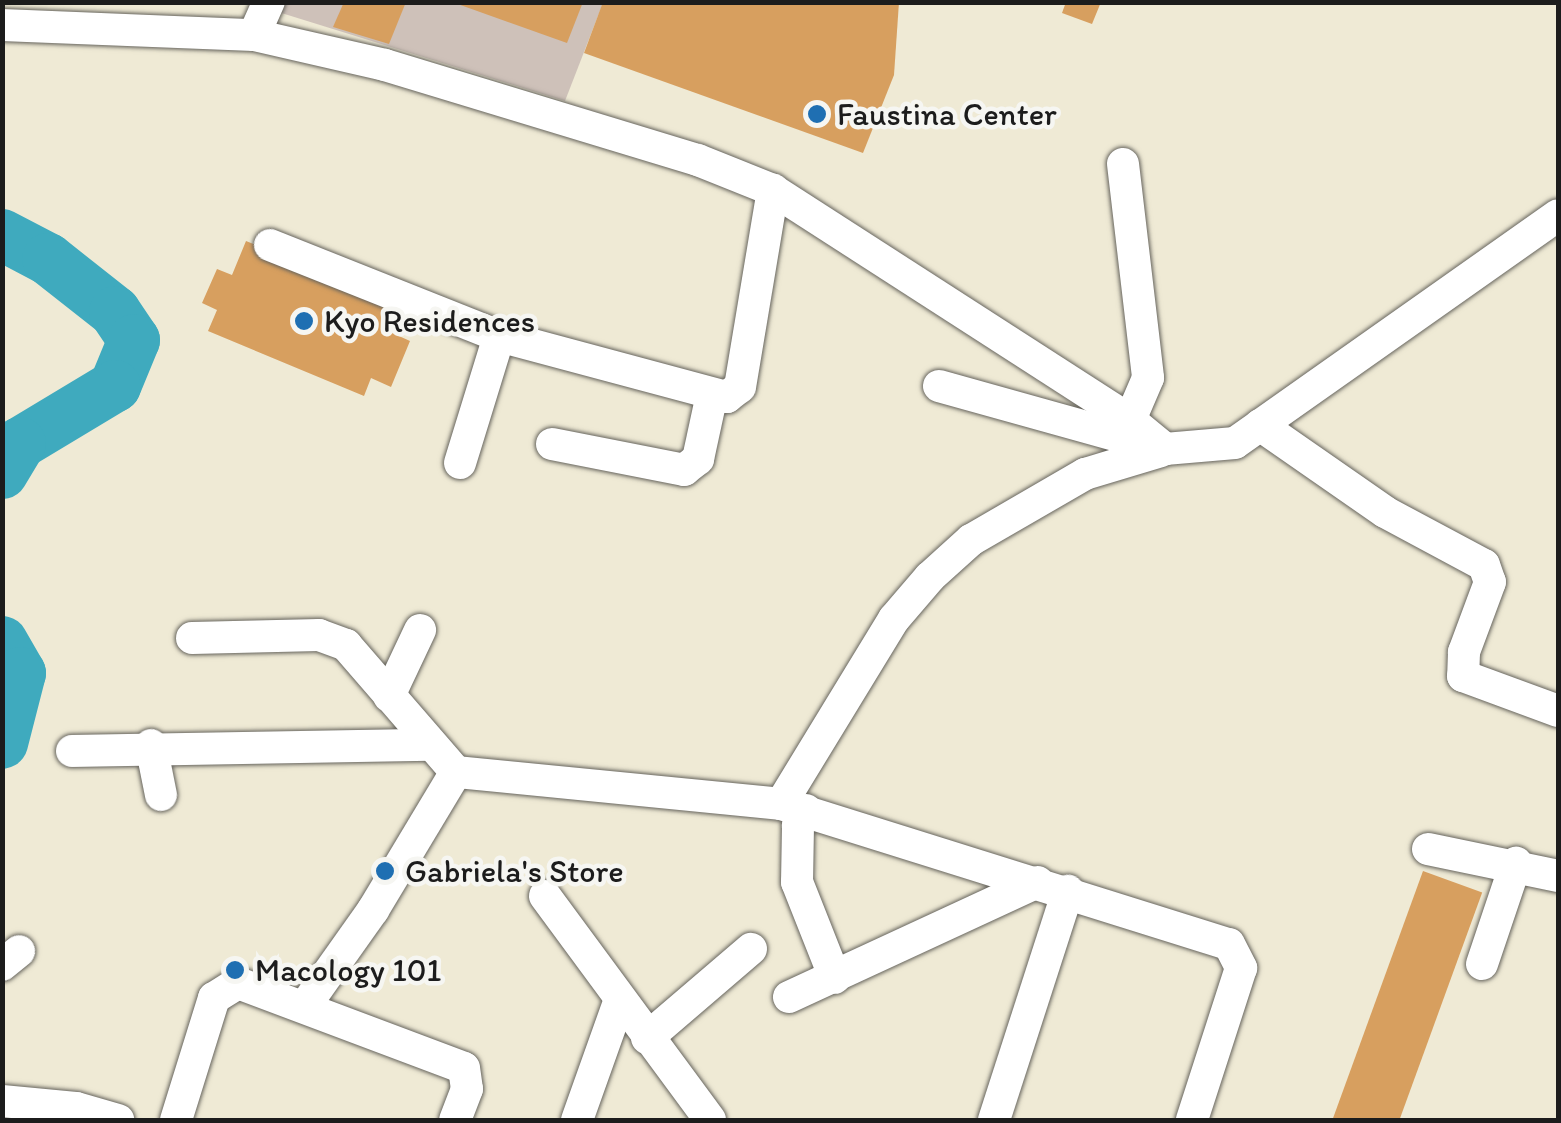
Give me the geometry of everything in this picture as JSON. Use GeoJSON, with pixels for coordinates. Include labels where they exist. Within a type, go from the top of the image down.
{"type":"FeatureCollection","features":[{"type":"Feature","properties":{"kind":"street"},"geometry":{"type":"LineString","coordinates":[[254,35],[269,2]]}},
{"type":"Feature","properties":{"kind":"street"},"geometry":{"type":"LineString","coordinates":[[2,25],[39,13],[254,35],[529,107],[773,190],[1130,420],[1165,450]]}},
{"type":"Feature","properties":{"kind":"street"},"geometry":{"type":"LineString","coordinates":[[1123,164],[1148,378],[1130,420]]}},
{"type":"Feature","properties":{"kind":"street"},"geometry":{"type":"LineString","coordinates":[[270,245],[499,336],[726,397],[740,387],[773,190]]}},
{"type":"Feature","properties":{"kind":"street"},"geometry":{"type":"LineString","coordinates":[[835,978],[794,864],[793,807],[894,619],[930,576],[971,540],[1086,474],[1165,450],[1235,442],[1558,215]]}},
{"type":"Feature","properties":{"kind":"street"},"geometry":{"type":"LineString","coordinates":[[460,463],[499,336]]}},
{"type":"Feature","properties":{"kind":"street"},"geometry":{"type":"LineString","coordinates":[[939,386],[1165,450]]}},
{"type":"Feature","properties":{"kind":"street"},"geometry":{"type":"LineString","coordinates":[[552,444],[684,470],[698,459],[712,394]]}},
{"type":"Feature","properties":{"kind":"street"},"geometry":{"type":"LineString","coordinates":[[1260,425],[1386,512],[1484,565],[1490,582],[1464,652],[1464,676],[1558,711]]}},
{"type":"Feature","properties":{"kind":"street"},"geometry":{"type":"LineString","coordinates":[[388,696],[420,630]]}},
{"type":"Feature","properties":{"kind":"street"},"geometry":{"type":"LineString","coordinates":[[192,638],[318,635],[346,645],[456,772],[793,807],[1229,944],[1240,955],[1192,1120]]}},
{"type":"Feature","properties":{"kind":"street"},"geometry":{"type":"LineString","coordinates":[[72,751],[151,745],[428,744]]}},
{"type":"Feature","properties":{"kind":"street"},"geometry":{"type":"LineString","coordinates":[[151,745],[161,796]]}},
{"type":"Feature","properties":{"kind":"street"},"geometry":{"type":"LineString","coordinates":[[304,1006],[373,910],[456,772]]}},
{"type":"Feature","properties":{"kind":"street"},"geometry":{"type":"LineString","coordinates":[[1428,849],[1516,863],[1558,876]]}},
{"type":"Feature","properties":{"kind":"street"},"geometry":{"type":"LineString","coordinates":[[1482,964],[1516,863]]}},
{"type":"Feature","properties":{"kind":"street"},"geometry":{"type":"LineString","coordinates":[[789,998],[1053,886]]}},
{"type":"Feature","properties":{"kind":"street"},"geometry":{"type":"LineString","coordinates":[[994,1120],[1053,886]]}},
{"type":"Feature","properties":{"kind":"street"},"geometry":{"type":"LineString","coordinates":[[545,896],[710,1120]]}},
{"type":"Feature","properties":{"kind":"street"},"geometry":{"type":"LineString","coordinates":[[647,1038],[751,949]]}},
{"type":"Feature","properties":{"kind":"street"},"geometry":{"type":"LineString","coordinates":[[176,1120],[214,998],[238,983],[464,1068],[467,1089],[455,1120]]}},
{"type":"Feature","properties":{"kind":"street"},"geometry":{"type":"LineString","coordinates":[[577,1120],[620,1002]]}},
{"type":"Feature","properties":{"kind":"street"},"geometry":{"type":"LineString","coordinates":[[2,1100],[118,1120]]}},
{"type":"Feature","properties":{"kind":"shaded area"},"geometry":{"type":"Polygon","coordinates":[[[249,3],[603,3],[565,101],[249,3]]]}},
{"type":"Feature","properties":{"kind":"building"},"geometry":{"type":"Polygon","coordinates":[[[344,2],[406,2],[389,44],[333,27],[344,2]]]}},
{"type":"Feature","properties":{"kind":"building"},"geometry":{"type":"Polygon","coordinates":[[[452,2],[583,2],[567,43],[452,2]]]}},
{"type":"Feature","properties":{"kind":"building","name":"Faustina Center"},"geometry":{"type":"Polygon","coordinates":[[[603,2],[899,2],[894,75],[863,153],[584,53],[603,2]]]}},
{"type":"Feature","properties":{"kind":"building"},"geometry":{"type":"Polygon","coordinates":[[[1066,2],[1101,2],[1092,24],[1062,13],[1066,2]]]}},
{"type":"Feature","properties":{"kind":"building","name":"Kyo Residences"},"geometry":{"type":"Polygon","coordinates":[[[246,241],[402,305],[390,332],[410,341],[391,387],[371,378],[364,396],[208,331],[217,310],[202,303],[217,269],[232,275],[246,241]]]}},
{"type":"Feature","properties":{"kind":"building"},"geometry":{"type":"Polygon","coordinates":[[[1423,871],[1482,893],[1399,1120],[1332,1120],[1423,871]]]}},
{"type":"Feature","properties":{"kind":"waterway"},"geometry":{"type":"LineString","coordinates":[[2,235],[48,259],[115,312],[134,340],[115,386],[20,443],[2,473]]}},
{"type":"Feature","properties":{"kind":"waterway"},"geometry":{"type":"LineString","coordinates":[[2,642],[20,673],[2,743]]}},
{"type":"Feature","properties":{"kind":"place","name":"Faustina Center"},"geometry":{"type":"Point","coordinates":[817,114]}},
{"type":"Feature","properties":{"kind":"place","name":"Kyo Residences"},"geometry":{"type":"Point","coordinates":[304,321]}},
{"type":"Feature","properties":{"kind":"place","name":"Gabriela's Store"},"geometry":{"type":"Point","coordinates":[385,871]}},
{"type":"Feature","properties":{"kind":"place","name":"Macology 101"},"geometry":{"type":"Point","coordinates":[235,970]}}]}
